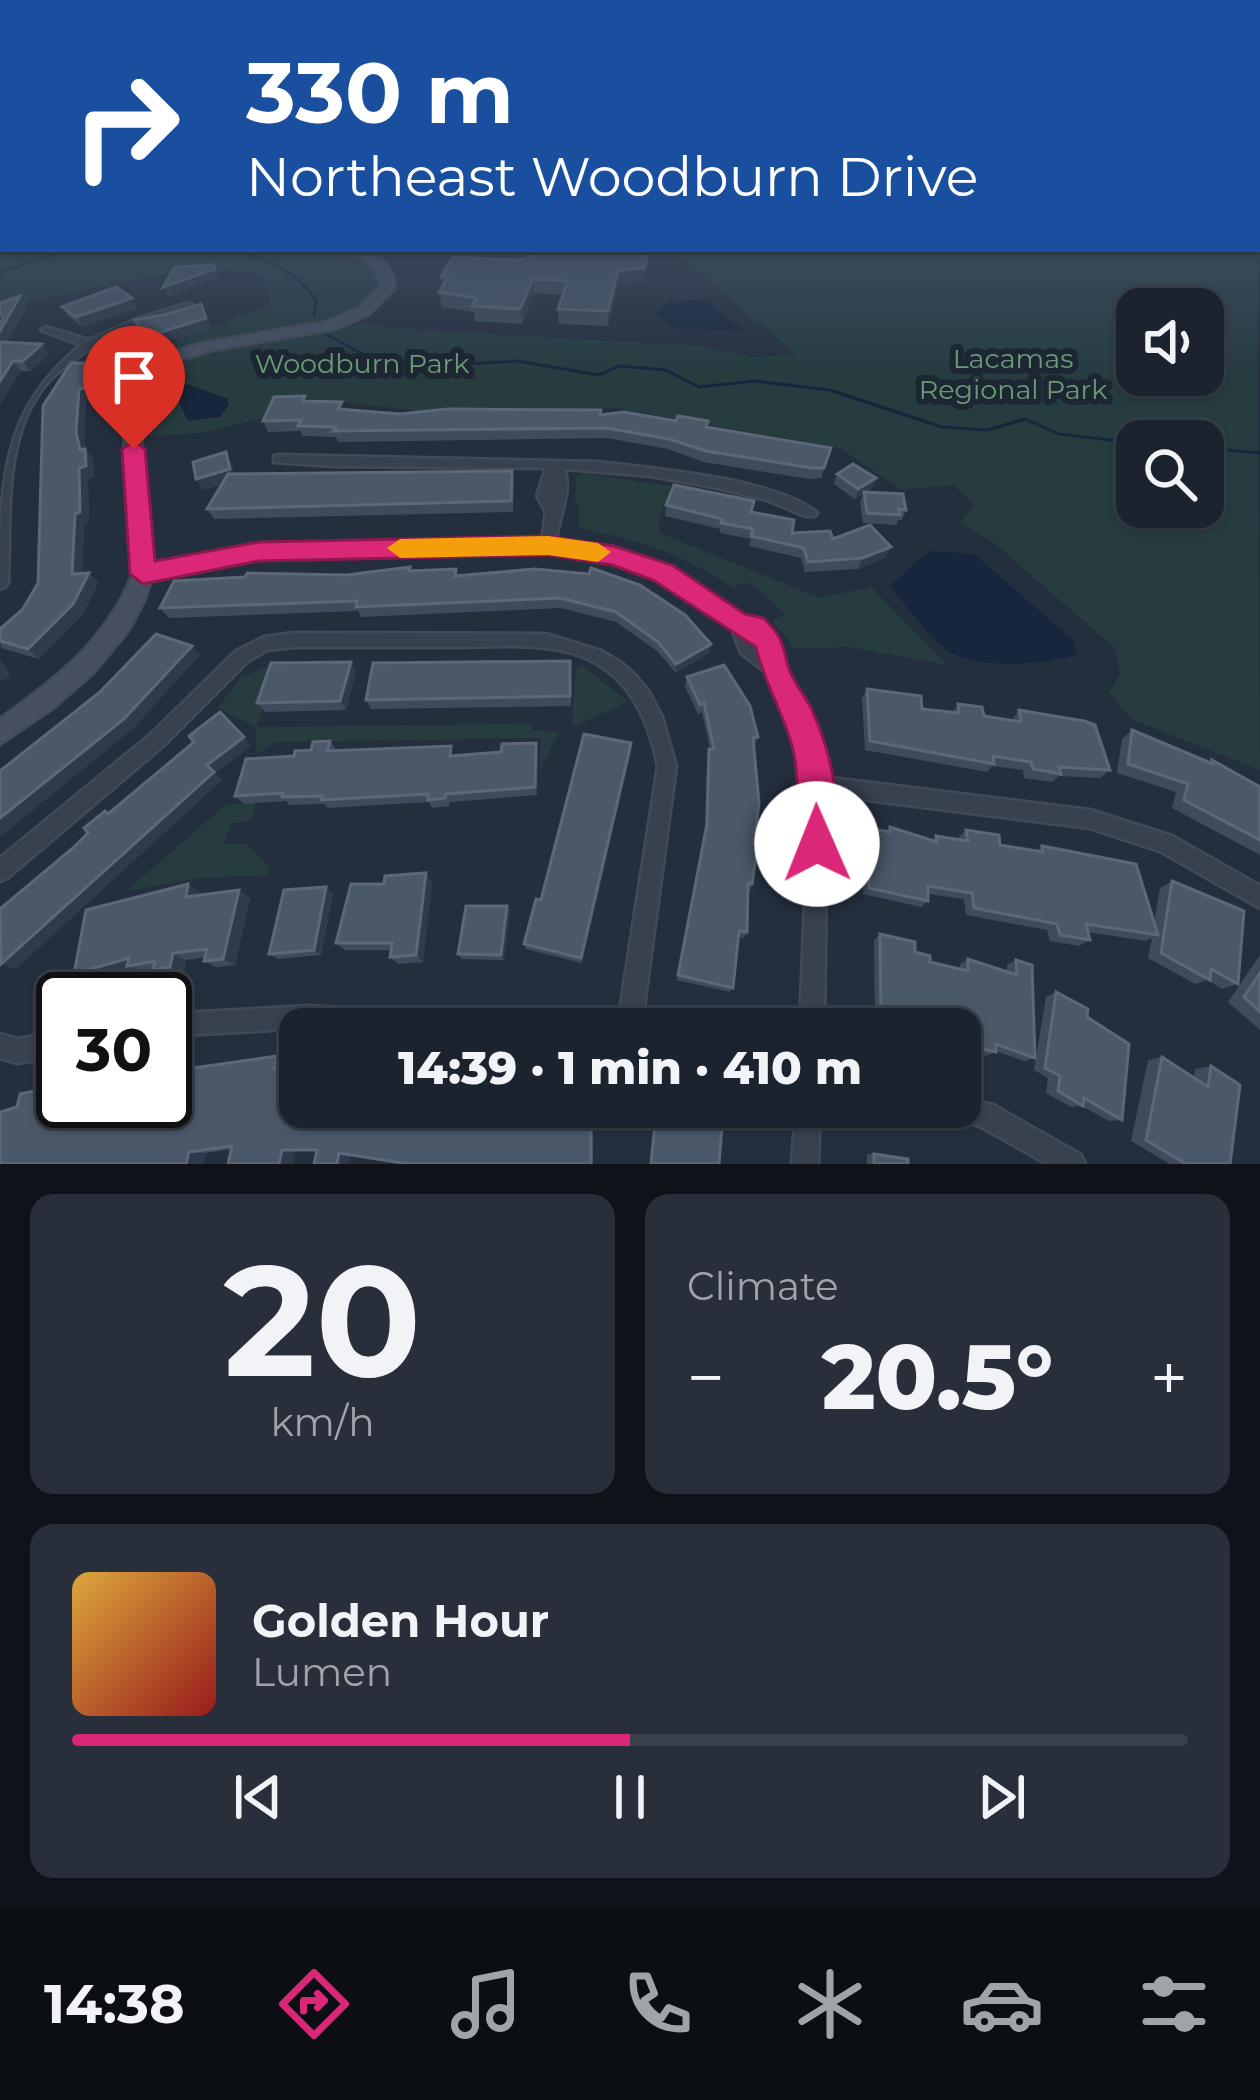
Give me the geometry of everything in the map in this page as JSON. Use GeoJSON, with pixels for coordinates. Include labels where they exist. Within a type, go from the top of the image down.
{"type":"FeatureCollection","features":[{"type":"Feature","properties":{"kind":"street"},"geometry":{"type":"LineString","coordinates":[[0,733],[99,655],[136,601],[143,574],[130,407],[142,383],[161,367],[220,343],[330,326],[372,307],[389,286],[381,269]]}},
{"type":"Feature","properties":{"kind":"street"},"geometry":{"type":"LineString","coordinates":[[0,583],[5,457],[27,402],[45,380],[91,344],[188,306]]}},
{"type":"Feature","properties":{"kind":"street"},"geometry":{"type":"LineString","coordinates":[[46,330],[161,367]]}},
{"type":"Feature","properties":{"kind":"street"},"geometry":{"type":"LineString","coordinates":[[279,459],[646,469],[781,496],[809,513]]}},
{"type":"Feature","properties":{"kind":"street"},"geometry":{"type":"LineString","coordinates":[[548,545],[553,512],[544,496],[554,464]]}},
{"type":"Feature","properties":{"kind":"street"},"geometry":{"type":"LineString","coordinates":[[143,574],[259,551],[548,545],[614,556],[663,573],[738,625],[753,626],[773,651],[773,668],[798,715],[816,785],[812,1008]]}},
{"type":"Feature","properties":{"kind":"street"},"geometry":{"type":"LineString","coordinates":[[0,871],[157,740],[242,656],[264,644],[293,640],[523,641],[573,646],[624,673],[647,700],[661,729],[667,766],[632,1008]]}},
{"type":"Feature","properties":{"kind":"street"},"geometry":{"type":"LineString","coordinates":[[816,785],[1090,819],[1165,842],[1260,898]]}},
{"type":"Feature","properties":{"kind":"street"},"geometry":{"type":"LineString","coordinates":[[192,1024],[279,1019]]}},
{"type":"Feature","properties":{"kind":"street"},"geometry":{"type":"LineString","coordinates":[[0,1046],[17,1051],[36,1048]]}},
{"type":"Feature","properties":{"kind":"street"},"geometry":{"type":"LineString","coordinates":[[981,1113],[1072,1164]]}},
{"type":"Feature","properties":{"kind":"street"},"geometry":{"type":"LineString","coordinates":[[805,1164],[807,1128]]}},
{"type":"Feature","properties":{"kind":"green space"},"geometry":{"type":"Polygon","coordinates":[[[0,269],[376,269],[380,273],[381,289],[336,319],[196,343],[171,353],[160,347],[271,304],[263,280],[244,271],[214,270],[0,308],[0,269]]]}},
{"type":"Feature","properties":{"kind":"green space","name":"Lacamas Regional Park"},"geometry":{"type":"Polygon","coordinates":[[[696,269],[1257,269],[1260,770],[1133,720],[1109,693],[1120,674],[1116,649],[993,542],[960,523],[974,504],[953,485],[902,490],[840,448],[615,408],[420,411],[296,397],[271,405],[264,418],[202,433],[150,436],[145,408],[155,381],[189,357],[363,324],[698,346],[756,357],[796,354],[696,269]]]}},
{"type":"Feature","properties":{"kind":"green space"},"geometry":{"type":"Polygon","coordinates":[[[582,473],[671,486],[659,520],[660,533],[820,598],[871,587],[947,665],[849,647],[795,649],[772,621],[785,614],[752,584],[734,588],[660,550],[579,528],[576,478],[582,473]]]}},
{"type":"Feature","properties":{"kind":"green space"},"geometry":{"type":"Polygon","coordinates":[[[281,660],[256,727],[218,708],[239,679],[281,660]]]}},
{"type":"Feature","properties":{"kind":"green space"},"geometry":{"type":"Polygon","coordinates":[[[582,665],[628,702],[572,727],[576,669],[582,665]]]}},
{"type":"Feature","properties":{"kind":"green space"},"geometry":{"type":"Polygon","coordinates":[[[531,724],[532,730],[559,732],[540,772],[540,738],[275,742],[256,755],[256,727],[531,724]]]}},
{"type":"Feature","properties":{"kind":"green space"},"geometry":{"type":"Polygon","coordinates":[[[255,803],[252,821],[232,823],[224,844],[247,844],[268,865],[269,875],[200,878],[126,891],[225,805],[255,803]]]}},
{"type":"Feature","properties":{"kind":"water"},"geometry":{"type":"Polygon","coordinates":[[[704,299],[742,331],[676,328],[656,314],[667,302],[704,299]]]}},
{"type":"Feature","properties":{"kind":"water"},"geometry":{"type":"Polygon","coordinates":[[[180,382],[227,398],[229,404],[220,417],[188,421],[172,387],[180,382]]]}},
{"type":"Feature","properties":{"kind":"water"},"geometry":{"type":"Polygon","coordinates":[[[930,551],[974,554],[1072,639],[1078,655],[994,663],[947,650],[889,586],[930,551]]]}},
{"type":"Feature","properties":{"kind":"building"},"geometry":{"type":"Polygon","coordinates":[[[174,269],[214,269],[163,287],[174,269]]]}},
{"type":"Feature","properties":{"kind":"building"},"geometry":{"type":"Polygon","coordinates":[[[446,269],[633,269],[618,271],[608,311],[558,309],[568,281],[533,279],[520,309],[472,306],[477,298],[439,292],[448,277],[441,277],[446,269]]]}},
{"type":"Feature","properties":{"kind":"building"},"geometry":{"type":"Polygon","coordinates":[[[116,287],[132,298],[76,317],[62,307],[116,287]]]}},
{"type":"Feature","properties":{"kind":"building"},"geometry":{"type":"Polygon","coordinates":[[[20,296],[0,331],[0,321],[5,320],[0,303],[20,296]]]}},
{"type":"Feature","properties":{"kind":"building"},"geometry":{"type":"Polygon","coordinates":[[[201,304],[206,318],[152,335],[145,335],[134,320],[163,315],[201,304]]]}},
{"type":"Feature","properties":{"kind":"building"},"geometry":{"type":"Polygon","coordinates":[[[0,342],[42,344],[23,361],[13,361],[0,381],[0,342]]]}},
{"type":"Feature","properties":{"kind":"building"},"geometry":{"type":"Polygon","coordinates":[[[71,363],[100,363],[86,388],[79,389],[76,432],[80,450],[85,449],[86,466],[79,468],[80,512],[75,514],[72,574],[89,573],[73,604],[28,649],[0,641],[0,629],[23,609],[38,583],[43,406],[71,363]]]}},
{"type":"Feature","properties":{"kind":"building"},"geometry":{"type":"Polygon","coordinates":[[[305,396],[303,401],[342,402],[338,409],[400,414],[448,409],[601,410],[600,415],[624,412],[676,421],[678,416],[708,421],[706,427],[831,448],[824,468],[812,468],[606,428],[333,431],[336,427],[298,426],[301,420],[263,421],[274,397],[305,396]]]}},
{"type":"Feature","properties":{"kind":"building"},"geometry":{"type":"Polygon","coordinates":[[[226,452],[230,469],[196,479],[193,462],[226,452]]]}},
{"type":"Feature","properties":{"kind":"building"},"geometry":{"type":"Polygon","coordinates":[[[853,464],[876,478],[858,489],[837,474],[853,464]]]}},
{"type":"Feature","properties":{"kind":"building"},"geometry":{"type":"Polygon","coordinates":[[[512,471],[511,501],[207,509],[228,474],[512,471]]]}},
{"type":"Feature","properties":{"kind":"building"},"geometry":{"type":"Polygon","coordinates":[[[674,485],[754,501],[751,512],[794,520],[792,533],[830,531],[833,539],[870,525],[891,547],[862,558],[808,562],[804,548],[751,536],[753,529],[666,505],[674,485]]]}},
{"type":"Feature","properties":{"kind":"building"},"geometry":{"type":"Polygon","coordinates":[[[864,492],[903,494],[906,510],[899,509],[900,515],[867,513],[864,492]]]}},
{"type":"Feature","properties":{"kind":"building"},"geometry":{"type":"Polygon","coordinates":[[[410,567],[409,571],[456,569],[455,576],[535,569],[589,574],[591,568],[640,585],[685,615],[711,644],[676,664],[658,642],[616,612],[560,598],[356,607],[357,601],[160,608],[174,581],[245,577],[247,573],[347,575],[410,567]]]}},
{"type":"Feature","properties":{"kind":"building"},"geometry":{"type":"Polygon","coordinates":[[[156,634],[192,646],[124,719],[0,818],[0,771],[100,692],[156,634]]]}},
{"type":"Feature","properties":{"kind":"building"},"geometry":{"type":"Polygon","coordinates":[[[570,661],[570,696],[366,700],[373,663],[570,661]]]}},
{"type":"Feature","properties":{"kind":"building"},"geometry":{"type":"Polygon","coordinates":[[[351,662],[340,701],[257,703],[271,663],[351,662]]]}},
{"type":"Feature","properties":{"kind":"building"},"geometry":{"type":"Polygon","coordinates":[[[724,665],[750,706],[758,737],[753,738],[759,803],[754,843],[758,844],[752,884],[748,883],[747,932],[739,931],[733,988],[678,975],[707,824],[709,749],[714,749],[704,703],[700,705],[687,677],[724,665]]]}},
{"type":"Feature","properties":{"kind":"building"},"geometry":{"type":"Polygon","coordinates":[[[867,689],[921,696],[922,709],[959,713],[958,704],[982,707],[984,716],[1021,722],[1019,710],[1084,721],[1095,725],[1110,770],[1059,767],[1061,774],[1033,769],[1031,762],[993,756],[994,764],[870,741],[867,689]]]}},
{"type":"Feature","properties":{"kind":"building"},"geometry":{"type":"Polygon","coordinates":[[[220,712],[244,737],[207,765],[214,772],[1,964],[0,909],[73,848],[88,833],[84,828],[105,811],[108,814],[194,742],[189,736],[220,712]]]}},
{"type":"Feature","properties":{"kind":"building"},"geometry":{"type":"Polygon","coordinates":[[[1132,730],[1213,764],[1212,760],[1260,787],[1260,840],[1184,800],[1188,784],[1128,764],[1132,730]]]}},
{"type":"Feature","properties":{"kind":"building"},"geometry":{"type":"Polygon","coordinates":[[[584,734],[631,743],[581,958],[524,944],[536,899],[541,900],[584,734]]]}},
{"type":"Feature","properties":{"kind":"building"},"geometry":{"type":"Polygon","coordinates":[[[330,741],[327,751],[451,746],[450,756],[501,752],[502,744],[536,743],[535,787],[446,794],[428,800],[428,794],[321,800],[322,796],[282,797],[283,793],[235,796],[246,759],[294,756],[295,751],[311,750],[313,742],[330,741]]]}},
{"type":"Feature","properties":{"kind":"building"},"geometry":{"type":"Polygon","coordinates":[[[890,827],[937,842],[936,836],[968,841],[966,830],[999,835],[1000,845],[1043,852],[1042,846],[1136,864],[1158,935],[1086,924],[1090,940],[1060,935],[1057,924],[974,908],[972,893],[928,886],[928,901],[869,888],[869,828],[890,832],[890,827]]]}},
{"type":"Feature","properties":{"kind":"building"},"geometry":{"type":"Polygon","coordinates":[[[426,873],[416,955],[390,957],[392,943],[336,943],[351,884],[384,884],[385,876],[426,873]]]}},
{"type":"Feature","properties":{"kind":"building"},"geometry":{"type":"Polygon","coordinates":[[[1172,881],[1244,911],[1238,984],[1211,969],[1210,980],[1161,953],[1172,881]]]}},
{"type":"Feature","properties":{"kind":"building"},"geometry":{"type":"Polygon","coordinates":[[[188,884],[186,897],[239,890],[223,959],[204,961],[207,949],[173,953],[170,967],[153,970],[155,961],[127,966],[129,958],[74,972],[86,910],[188,884]]]}},
{"type":"Feature","properties":{"kind":"building"},"geometry":{"type":"Polygon","coordinates":[[[326,887],[314,950],[269,954],[284,890],[326,887]]]}},
{"type":"Feature","properties":{"kind":"building"},"geometry":{"type":"Polygon","coordinates":[[[466,906],[507,906],[501,955],[458,954],[466,906]]]}},
{"type":"Feature","properties":{"kind":"building"},"geometry":{"type":"Polygon","coordinates":[[[880,934],[915,942],[915,952],[930,956],[930,962],[968,971],[968,959],[1017,975],[1016,960],[1032,965],[1035,1058],[996,1044],[996,1052],[981,1049],[981,1008],[881,1008],[880,934]]]}},
{"type":"Feature","properties":{"kind":"building"},"geometry":{"type":"Polygon","coordinates":[[[1260,973],[1260,1012],[1244,997],[1260,973]]]}},
{"type":"Feature","properties":{"kind":"building"},"geometry":{"type":"Polygon","coordinates":[[[1056,992],[1088,1009],[1087,1017],[1129,1044],[1122,1120],[1084,1098],[1083,1106],[1058,1091],[1060,1076],[1045,1068],[1056,992]]]}},
{"type":"Feature","properties":{"kind":"building"},"geometry":{"type":"Polygon","coordinates":[[[277,1056],[279,1128],[591,1128],[591,1164],[408,1164],[339,1153],[337,1164],[314,1164],[317,1150],[282,1150],[279,1164],[228,1164],[232,1146],[189,1152],[186,1164],[0,1164],[0,1112],[17,1107],[20,1094],[36,1091],[36,1128],[192,1128],[192,1068],[277,1056]]]}},
{"type":"Feature","properties":{"kind":"building"},"geometry":{"type":"Polygon","coordinates":[[[1162,1057],[1208,1087],[1211,1066],[1240,1085],[1230,1164],[1186,1164],[1146,1140],[1162,1057]]]}},
{"type":"Feature","properties":{"kind":"building"},"geometry":{"type":"Polygon","coordinates":[[[655,1128],[722,1128],[719,1164],[651,1164],[655,1128]]]}},
{"type":"Feature","properties":{"kind":"building"},"geometry":{"type":"Polygon","coordinates":[[[874,1154],[908,1159],[908,1164],[874,1164],[874,1154]]]}},
{"type":"Feature","properties":{"kind":"waterway"},"geometry":{"type":"LineString","coordinates":[[0,272],[8,269]]}},
{"type":"Feature","properties":{"kind":"waterway"},"geometry":{"type":"LineString","coordinates":[[282,269],[316,300],[314,316]]}},
{"type":"Feature","properties":{"kind":"waterway"},"geometry":{"type":"LineString","coordinates":[[327,335],[374,360],[433,366],[517,361],[599,375],[619,366],[666,370],[699,387],[754,381],[830,390],[942,427],[988,430],[1025,419],[1059,434],[1116,441]]}},
{"type":"Feature","properties":{"kind":"waterway"},"geometry":{"type":"LineString","coordinates":[[1224,450],[1260,453]]}},
{"type":"Feature","properties":{"kind":"slow traffic"},"geometry":{"type":"LineString","coordinates":[[400,548],[548,545],[598,552]]}},
{"type":"Feature","properties":{"kind":"route"},"geometry":{"type":"LineString","coordinates":[[134,449],[143,574],[259,551],[548,545],[614,556],[663,573],[738,625],[753,626],[767,639],[773,668],[810,750],[818,798],[817,844]]}},
{"type":"Feature","properties":{"kind":"park label","name":"Woodburn Park"},"geometry":{"type":"Point","coordinates":[362,364]}}]}
